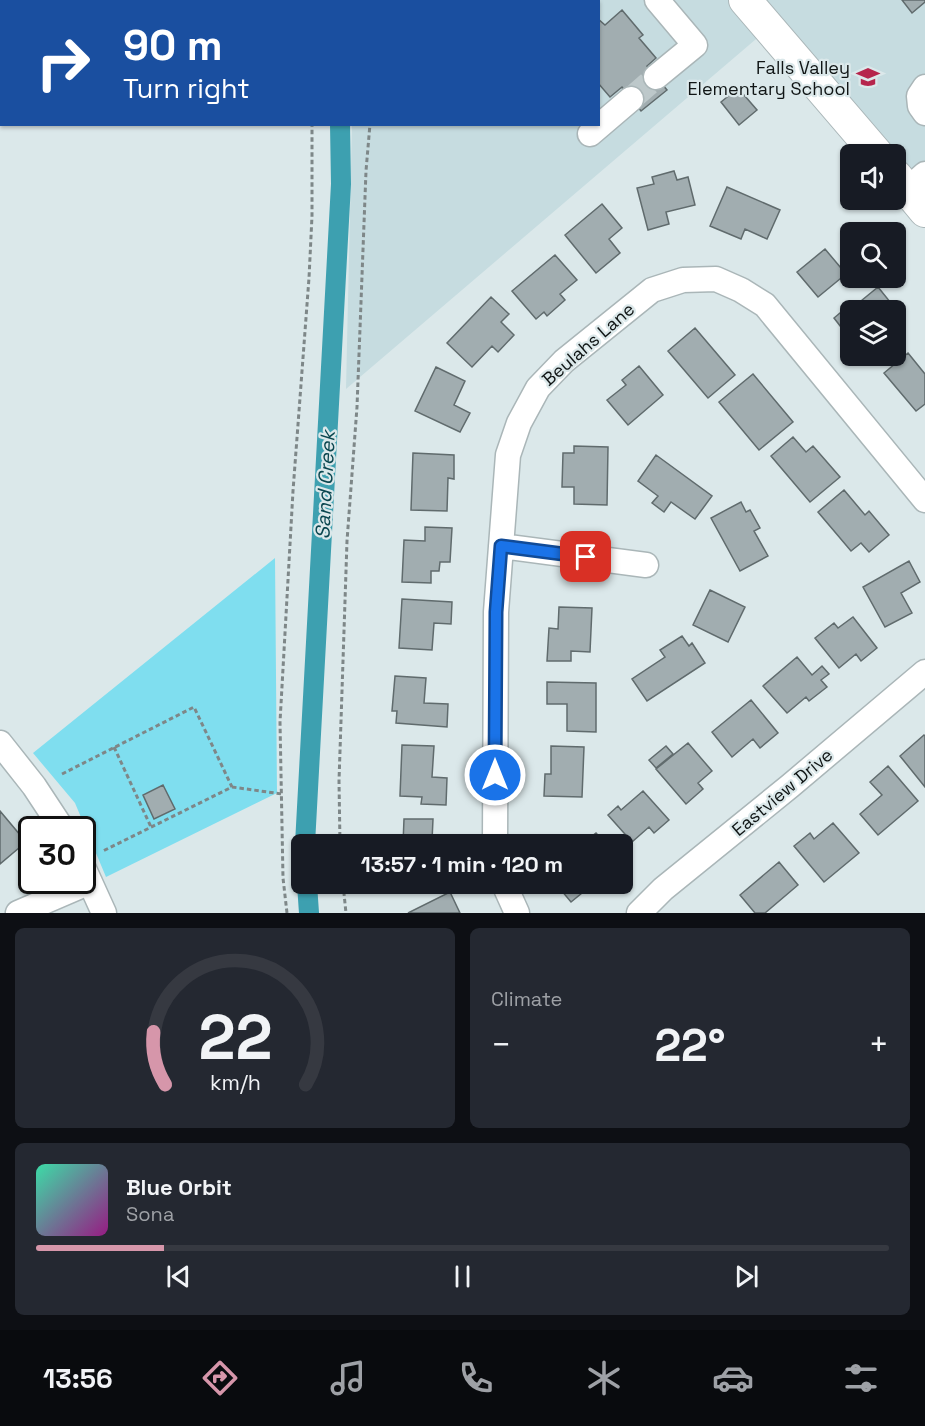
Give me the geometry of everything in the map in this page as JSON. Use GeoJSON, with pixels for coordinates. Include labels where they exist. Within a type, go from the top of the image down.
{"type":"FeatureCollection","features":[{"type":"Feature","properties":{"kind":"main road"},"geometry":{"type":"LineString","coordinates":[[745,0],[868,144]]}},
{"type":"Feature","properties":{"kind":"street"},"geometry":{"type":"LineString","coordinates":[[656,77],[695,45],[657,0]]}},
{"type":"Feature","properties":{"kind":"street"},"geometry":{"type":"LineString","coordinates":[[925,87],[919,96],[920,106],[925,113]]}},
{"type":"Feature","properties":{"kind":"street"},"geometry":{"type":"LineString","coordinates":[[600,126],[632,99]]}},
{"type":"Feature","properties":{"kind":"street"},"geometry":{"type":"LineString","coordinates":[[590,134],[600,126]]}},
{"type":"Feature","properties":{"kind":"street","name":"Beulahs Lane"},"geometry":{"type":"LineString","coordinates":[[495,834],[496,612],[508,454],[519,423],[538,388],[564,361],[652,290],[683,280],[716,279],[741,290],[765,305],[925,500]]}},
{"type":"Feature","properties":{"kind":"street"},"geometry":{"type":"LineString","coordinates":[[501,546],[646,565]]}},
{"type":"Feature","properties":{"kind":"street","name":"Eastview Drive"},"geometry":{"type":"LineString","coordinates":[[639,913],[663,889],[925,672]]}},
{"type":"Feature","properties":{"kind":"street"},"geometry":{"type":"LineString","coordinates":[[0,743],[34,786],[54,816]]}},
{"type":"Feature","properties":{"kind":"street"},"geometry":{"type":"LineString","coordinates":[[18,913],[51,894]]}},
{"type":"Feature","properties":{"kind":"street"},"geometry":{"type":"LineString","coordinates":[[95,894],[104,913]]}},
{"type":"Feature","properties":{"kind":"street"},"geometry":{"type":"LineString","coordinates":[[508,894],[517,913]]}},
{"type":"Feature","properties":{"kind":"path"},"geometry":{"type":"LineString","coordinates":[[286,913],[280,722],[293,491],[309,278],[312,126]]}},
{"type":"Feature","properties":{"kind":"path"},"geometry":{"type":"LineString","coordinates":[[340,834],[339,781],[346,552],[357,408],[370,126]]}},
{"type":"Feature","properties":{"kind":"path"},"geometry":{"type":"LineString","coordinates":[[62,774],[194,707],[232,787]]}},
{"type":"Feature","properties":{"kind":"path"},"geometry":{"type":"LineString","coordinates":[[114,747],[151,827]]}},
{"type":"Feature","properties":{"kind":"path"},"geometry":{"type":"LineString","coordinates":[[103,851],[232,787],[282,794]]}},
{"type":"Feature","properties":{"kind":"path"},"geometry":{"type":"LineString","coordinates":[[344,894],[346,913]]}},
{"type":"Feature","properties":{"kind":"shaded area"},"geometry":{"type":"Polygon","coordinates":[[[600,0],[925,0],[925,212],[906,189],[906,144],[868,144],[769,28],[346,389],[352,126],[600,126],[600,0]]]}},
{"type":"Feature","properties":{"kind":"shaded area"},"geometry":{"type":"Polygon","coordinates":[[[275,558],[277,793],[106,877],[96,853],[96,816],[80,816],[75,803],[33,753],[275,558]]]}},
{"type":"Feature","properties":{"kind":"building"},"geometry":{"type":"Polygon","coordinates":[[[902,0],[925,0],[925,2],[912,13],[902,0]]]}},
{"type":"Feature","properties":{"kind":"building"},"geometry":{"type":"Polygon","coordinates":[[[622,10],[643,35],[639,38],[656,58],[647,66],[667,90],[641,111],[622,87],[610,97],[600,85],[600,21],[605,25],[622,10]]]}},
{"type":"Feature","properties":{"kind":"building"},"geometry":{"type":"Polygon","coordinates":[[[738,88],[757,110],[739,125],[721,102],[738,88]]]}},
{"type":"Feature","properties":{"kind":"building"},"geometry":{"type":"Polygon","coordinates":[[[674,171],[677,180],[688,177],[695,205],[666,212],[669,224],[648,230],[637,188],[654,184],[652,177],[674,171]]]}},
{"type":"Feature","properties":{"kind":"building"},"geometry":{"type":"Polygon","coordinates":[[[727,187],[780,210],[767,239],[745,229],[741,239],[710,226],[727,187]]]}},
{"type":"Feature","properties":{"kind":"building"},"geometry":{"type":"Polygon","coordinates":[[[602,204],[622,228],[609,239],[620,253],[596,273],[565,235],[602,204]]]}},
{"type":"Feature","properties":{"kind":"building"},"geometry":{"type":"Polygon","coordinates":[[[825,249],[840,267],[840,279],[818,297],[797,272],[825,249]]]}},
{"type":"Feature","properties":{"kind":"building"},"geometry":{"type":"Polygon","coordinates":[[[555,255],[577,280],[560,294],[565,300],[547,316],[544,312],[536,319],[512,291],[555,255]]]}},
{"type":"Feature","properties":{"kind":"building"},"geometry":{"type":"Polygon","coordinates":[[[879,288],[888,300],[862,300],[879,288]]]}},
{"type":"Feature","properties":{"kind":"building"},"geometry":{"type":"Polygon","coordinates":[[[491,297],[509,314],[501,322],[514,335],[498,352],[492,346],[472,367],[447,343],[491,297]]]}},
{"type":"Feature","properties":{"kind":"building"},"geometry":{"type":"Polygon","coordinates":[[[840,313],[840,326],[834,318],[840,313]]]}},
{"type":"Feature","properties":{"kind":"building"},"geometry":{"type":"Polygon","coordinates":[[[695,328],[735,375],[708,398],[668,351],[695,328]]]}},
{"type":"Feature","properties":{"kind":"building"},"geometry":{"type":"Polygon","coordinates":[[[908,353],[925,374],[925,404],[916,411],[884,373],[892,366],[906,366],[908,353]]]}},
{"type":"Feature","properties":{"kind":"building"},"geometry":{"type":"Polygon","coordinates":[[[639,366],[663,395],[628,425],[607,400],[626,385],[622,380],[639,366]]]}},
{"type":"Feature","properties":{"kind":"building"},"geometry":{"type":"Polygon","coordinates":[[[436,367],[465,381],[454,405],[470,413],[460,432],[415,411],[436,367]]]}},
{"type":"Feature","properties":{"kind":"building"},"geometry":{"type":"Polygon","coordinates":[[[753,374],[793,422],[759,450],[719,402],[753,374]]]}},
{"type":"Feature","properties":{"kind":"building"},"geometry":{"type":"Polygon","coordinates":[[[793,437],[806,452],[813,446],[840,477],[810,502],[771,456],[793,437]]]}},
{"type":"Feature","properties":{"kind":"building"},"geometry":{"type":"Polygon","coordinates":[[[574,446],[608,447],[607,505],[574,504],[574,487],[562,487],[563,453],[574,453],[574,446]]]}},
{"type":"Feature","properties":{"kind":"building"},"geometry":{"type":"Polygon","coordinates":[[[413,453],[454,455],[454,479],[448,478],[447,511],[411,510],[413,453]]]}},
{"type":"Feature","properties":{"kind":"building"},"geometry":{"type":"Polygon","coordinates":[[[656,455],[712,496],[695,519],[671,502],[664,512],[652,503],[658,496],[638,481],[656,455]]]}},
{"type":"Feature","properties":{"kind":"building"},"geometry":{"type":"Polygon","coordinates":[[[844,490],[865,515],[869,511],[889,535],[869,552],[861,543],[851,551],[818,512],[844,490]]]}},
{"type":"Feature","properties":{"kind":"building"},"geometry":{"type":"Polygon","coordinates":[[[741,502],[746,512],[750,510],[760,528],[754,531],[768,556],[740,571],[711,518],[741,502]]]}},
{"type":"Feature","properties":{"kind":"building"},"geometry":{"type":"Polygon","coordinates":[[[425,527],[452,528],[450,562],[440,562],[439,571],[431,571],[431,583],[402,582],[404,540],[425,541],[425,527]]]}},
{"type":"Feature","properties":{"kind":"building"},"geometry":{"type":"Polygon","coordinates":[[[909,561],[920,582],[901,593],[912,613],[885,627],[863,587],[909,561]]]}},
{"type":"Feature","properties":{"kind":"building"},"geometry":{"type":"Polygon","coordinates":[[[710,590],[745,607],[728,642],[693,625],[710,590]]]}},
{"type":"Feature","properties":{"kind":"building"},"geometry":{"type":"Polygon","coordinates":[[[402,599],[452,602],[451,624],[434,623],[432,650],[399,648],[402,599]]]}},
{"type":"Feature","properties":{"kind":"building"},"geometry":{"type":"Polygon","coordinates":[[[559,607],[592,608],[590,652],[571,651],[571,661],[547,661],[549,628],[558,629],[559,607]]]}},
{"type":"Feature","properties":{"kind":"building"},"geometry":{"type":"Polygon","coordinates":[[[853,617],[877,648],[861,661],[856,654],[839,668],[815,638],[834,623],[838,628],[853,617]]]}},
{"type":"Feature","properties":{"kind":"building"},"geometry":{"type":"Polygon","coordinates":[[[682,636],[689,646],[692,643],[705,663],[647,701],[632,679],[665,657],[660,650],[682,636]]]}},
{"type":"Feature","properties":{"kind":"building"},"geometry":{"type":"Polygon","coordinates":[[[797,657],[812,675],[822,666],[829,674],[821,680],[827,687],[809,701],[806,697],[787,713],[763,686],[797,657]]]}},
{"type":"Feature","properties":{"kind":"building"},"geometry":{"type":"Polygon","coordinates":[[[395,676],[426,678],[424,703],[448,704],[447,727],[396,723],[397,711],[392,711],[395,676]]]}},
{"type":"Feature","properties":{"kind":"building"},"geometry":{"type":"Polygon","coordinates":[[[547,682],[596,683],[596,732],[567,731],[567,704],[547,704],[547,682]]]}},
{"type":"Feature","properties":{"kind":"building"},"geometry":{"type":"Polygon","coordinates":[[[751,700],[778,733],[760,748],[753,739],[732,757],[712,732],[751,700]]]}},
{"type":"Feature","properties":{"kind":"building"},"geometry":{"type":"Polygon","coordinates":[[[925,736],[925,787],[900,756],[925,736]]]}},
{"type":"Feature","properties":{"kind":"building"},"geometry":{"type":"Polygon","coordinates":[[[688,743],[712,771],[698,783],[703,789],[686,804],[656,769],[688,743]]]}},
{"type":"Feature","properties":{"kind":"building"},"geometry":{"type":"Polygon","coordinates":[[[402,745],[434,746],[432,777],[447,778],[446,805],[421,804],[422,797],[400,796],[402,745]]]}},
{"type":"Feature","properties":{"kind":"building"},"geometry":{"type":"Polygon","coordinates":[[[551,746],[584,747],[582,797],[544,796],[545,774],[551,774],[551,746]]]}},
{"type":"Feature","properties":{"kind":"building"},"geometry":{"type":"Polygon","coordinates":[[[666,746],[673,754],[656,768],[649,760],[666,746]]]}},
{"type":"Feature","properties":{"kind":"building"},"geometry":{"type":"Polygon","coordinates":[[[888,766],[918,801],[878,835],[860,814],[882,795],[870,782],[888,766]]]}},
{"type":"Feature","properties":{"kind":"building"},"geometry":{"type":"Polygon","coordinates":[[[163,785],[175,809],[154,819],[143,795],[163,785]]]}},
{"type":"Feature","properties":{"kind":"building"},"geometry":{"type":"Polygon","coordinates":[[[643,791],[669,820],[654,833],[649,827],[633,841],[633,834],[625,834],[608,815],[618,806],[621,810],[643,791]]]}},
{"type":"Feature","properties":{"kind":"building"},"geometry":{"type":"Polygon","coordinates":[[[0,811],[18,832],[18,849],[0,864],[0,811]]]}},
{"type":"Feature","properties":{"kind":"building"},"geometry":{"type":"Polygon","coordinates":[[[404,819],[433,819],[432,834],[403,834],[404,819]]]}},
{"type":"Feature","properties":{"kind":"building"},"geometry":{"type":"Polygon","coordinates":[[[833,823],[859,853],[824,882],[794,846],[810,833],[814,839],[833,823]]]}},
{"type":"Feature","properties":{"kind":"building"},"geometry":{"type":"Polygon","coordinates":[[[779,862],[798,885],[765,913],[755,913],[740,895],[779,862]]]}},
{"type":"Feature","properties":{"kind":"building"},"geometry":{"type":"Polygon","coordinates":[[[446,894],[451,894],[460,913],[408,913],[446,894]]]}},
{"type":"Feature","properties":{"kind":"building"},"geometry":{"type":"Polygon","coordinates":[[[564,894],[581,894],[571,902],[564,894]]]}},
{"type":"Feature","properties":{"kind":"waterway","name":"Sand Creek"},"geometry":{"type":"LineString","coordinates":[[306,834],[341,184],[340,126]]}},
{"type":"Feature","properties":{"kind":"waterway","name":"Sand Creek"},"geometry":{"type":"LineString","coordinates":[[308,894],[309,913]]}},
{"type":"Feature","properties":{"kind":"tunnel"},"geometry":{"type":"LineString","coordinates":[[631,99],[656,77]]}},
{"type":"Feature","properties":{"kind":"place","name":"Falls Valley Elementary School"},"geometry":{"type":"Point","coordinates":[868,77]}},
{"type":"Feature","properties":{"kind":"route"},"geometry":{"type":"LineString","coordinates":[[495,775],[496,612],[501,546],[586,557]]}}]}
